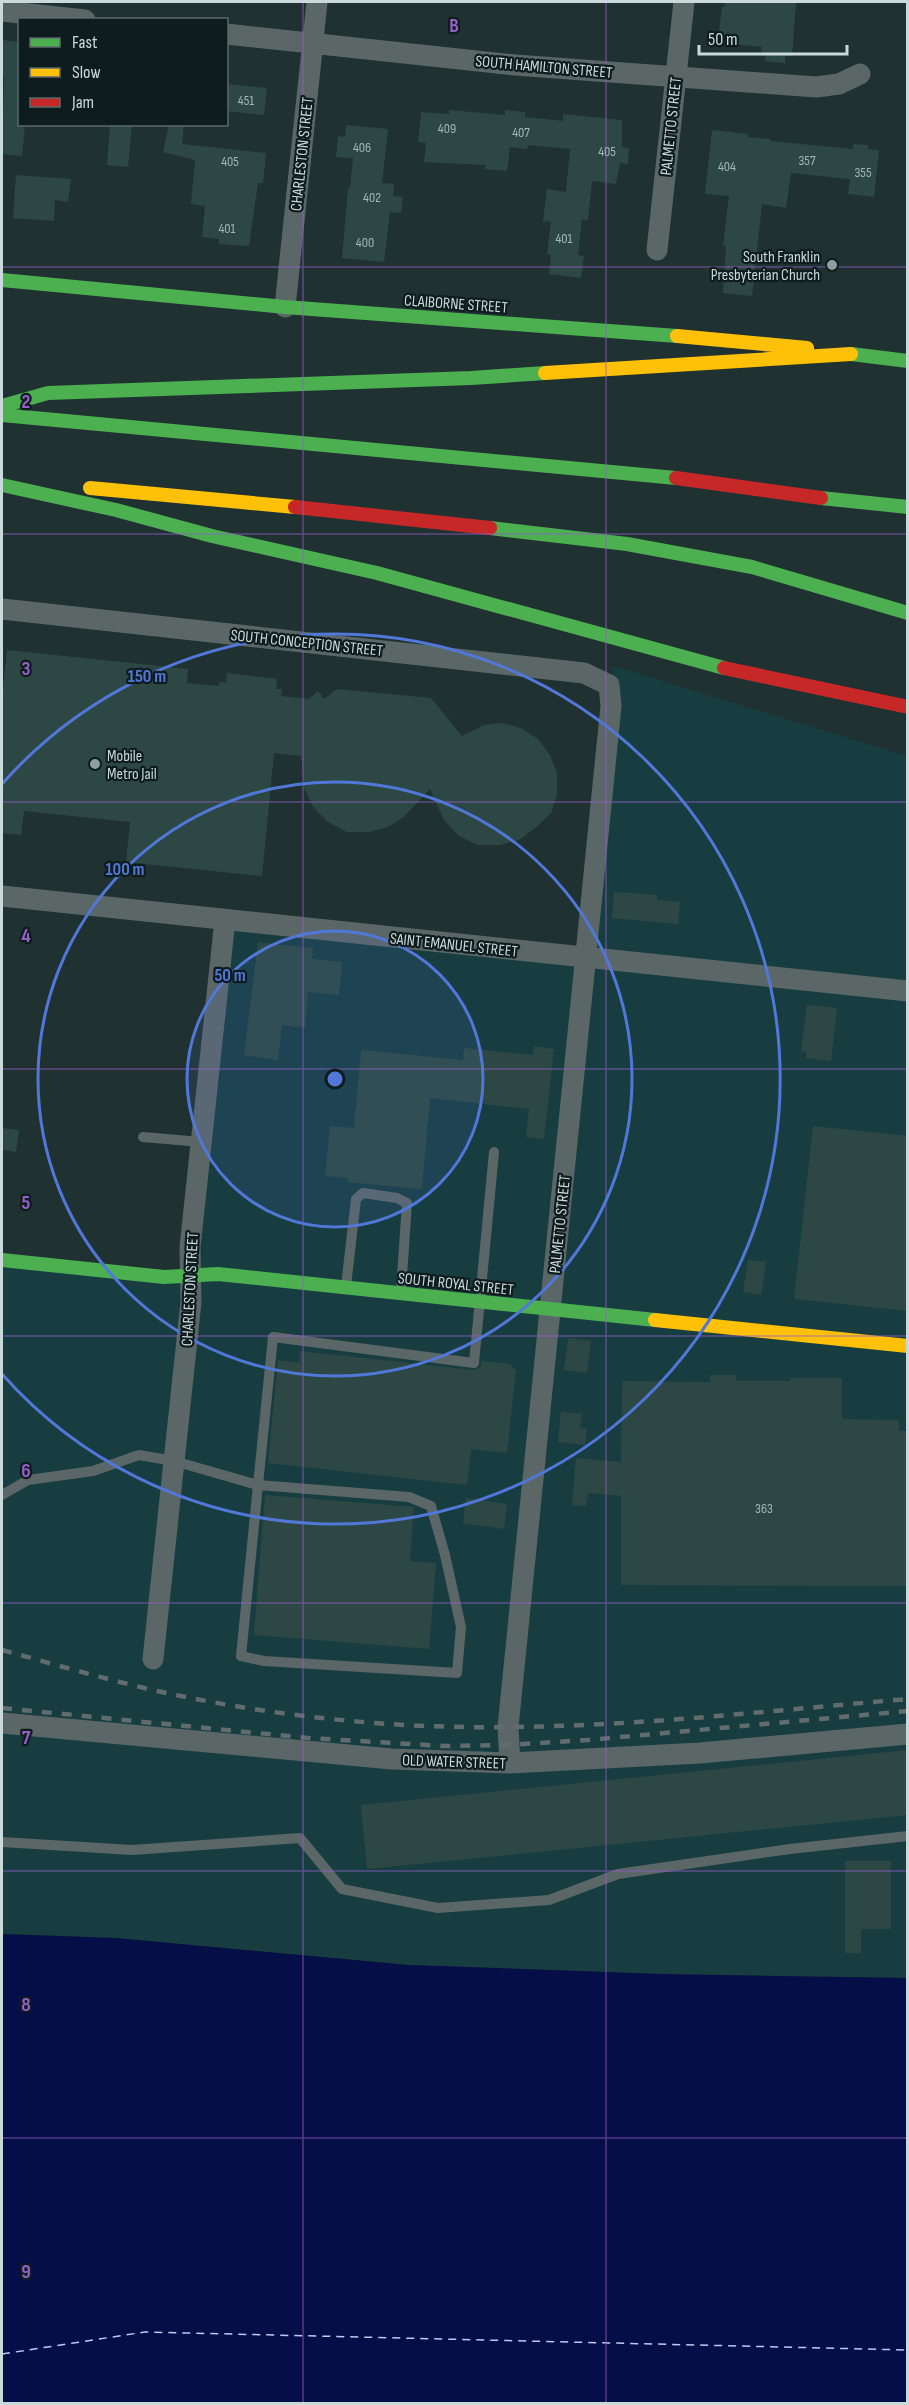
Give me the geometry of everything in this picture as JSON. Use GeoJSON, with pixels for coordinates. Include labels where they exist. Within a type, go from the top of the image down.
{"type":"FeatureCollection","features":[{"type":"Feature","properties":{"kind":"main road","name":"CLAIBORNE STREET"},"geometry":{"type":"LineString","coordinates":[[2,280],[285,307],[751,341],[908,361]]}},
{"type":"Feature","properties":{"kind":"main road"},"geometry":{"type":"LineString","coordinates":[[2,406],[48,393],[471,378],[851,354]]}},
{"type":"Feature","properties":{"kind":"main road"},"geometry":{"type":"LineString","coordinates":[[2,415],[701,480],[831,500],[908,507]]}},
{"type":"Feature","properties":{"kind":"main road"},"geometry":{"type":"LineString","coordinates":[[2,479],[361,513],[627,544],[752,567],[908,613]]}},
{"type":"Feature","properties":{"kind":"main road"},"geometry":{"type":"LineString","coordinates":[[2,485],[377,573],[749,675],[908,707]]}},
{"type":"Feature","properties":{"kind":"main road","name":"SOUTH ROYAL STREET"},"geometry":{"type":"LineString","coordinates":[[2,1260],[164,1277],[218,1274],[908,1346]]}},
{"type":"Feature","properties":{"kind":"street","name":"CHARLESTON STREET"},"geometry":{"type":"LineString","coordinates":[[285,307],[317,2]]}},
{"type":"Feature","properties":{"kind":"street","name":"PALMETTO STREET"},"geometry":{"type":"LineString","coordinates":[[657,250],[684,2]]}},
{"type":"Feature","properties":{"kind":"street"},"geometry":{"type":"LineString","coordinates":[[2,11],[67,18]]}},
{"type":"Feature","properties":{"kind":"street","name":"SOUTH HAMILTON STREET"},"geometry":{"type":"LineString","coordinates":[[228,34],[514,65],[816,87],[839,84],[860,74]]}},
{"type":"Feature","properties":{"kind":"street","name":"SOUTH CONCEPTION STREET"},"geometry":{"type":"LineString","coordinates":[[2,609],[584,673],[609,685]]}},
{"type":"Feature","properties":{"kind":"street","name":"PALMETTO STREET"},"geometry":{"type":"LineString","coordinates":[[510,1763],[508,1728],[611,706],[609,685]]}},
{"type":"Feature","properties":{"kind":"street","name":"SAINT EMANUEL STREET"},"geometry":{"type":"LineString","coordinates":[[2,896],[908,991]]}},
{"type":"Feature","properties":{"kind":"street","name":"CHARLESTON STREET"},"geometry":{"type":"LineString","coordinates":[[153,1659],[191,1302],[190,1247],[225,920]]}},
{"type":"Feature","properties":{"kind":"street","name":"OLD WATER STREET"},"geometry":{"type":"LineString","coordinates":[[2,1722],[392,1759],[510,1763],[700,1753],[908,1734]]}},
{"type":"Feature","properties":{"kind":"lane"},"geometry":{"type":"LineString","coordinates":[[143,1137],[201,1142]]}},
{"type":"Feature","properties":{"kind":"lane"},"geometry":{"type":"LineString","coordinates":[[2,1495],[28,1480],[93,1471],[139,1455],[174,1461],[258,1485],[409,1497],[430,1506],[445,1555],[461,1627],[458,1673],[264,1661],[241,1656],[258,1485],[273,1336],[474,1363],[494,1152]]}},
{"type":"Feature","properties":{"kind":"lane"},"geometry":{"type":"LineString","coordinates":[[346,1288],[356,1199],[363,1193],[397,1198],[407,1203],[401,1294]]}},
{"type":"Feature","properties":{"kind":"lane"},"geometry":{"type":"LineString","coordinates":[[2,1842],[132,1850],[300,1838],[342,1890],[438,1908],[549,1900],[618,1874],[790,1849],[908,1836]]}},
{"type":"Feature","properties":{"kind":"shaded area"},"geometry":{"type":"Polygon","coordinates":[[[613,666],[907,756],[907,1978],[662,1974],[409,1965],[116,1938],[2,1934],[2,1260],[191,1275],[225,920],[586,957],[613,666]]]}},
{"type":"Feature","properties":{"kind":"shaded area"},"geometry":{"type":"Polygon","coordinates":[[[2,1934],[116,1938],[409,1965],[662,1974],[907,1978],[907,2403],[2,2403],[2,1934]]]}},
{"type":"Feature","properties":{"kind":"building"},"geometry":{"type":"Polygon","coordinates":[[[725,2],[796,2],[792,56],[785,56],[785,63],[765,61],[765,55],[761,55],[762,47],[721,43],[722,31],[719,31],[722,7],[725,2]]]}},
{"type":"Feature","properties":{"kind":"building"},"geometry":{"type":"Polygon","coordinates":[[[2,40],[18,42],[18,126],[25,126],[22,156],[2,154],[4,77],[2,77],[2,40]]]}},
{"type":"Feature","properties":{"kind":"building"},"geometry":{"type":"Polygon","coordinates":[[[228,84],[267,88],[264,115],[228,111],[228,84]]]}},
{"type":"Feature","properties":{"kind":"building"},"geometry":{"type":"Polygon","coordinates":[[[449,110],[505,115],[505,110],[525,112],[525,117],[563,121],[563,114],[622,120],[622,147],[629,148],[628,164],[620,163],[616,184],[592,181],[588,220],[582,219],[578,255],[584,256],[581,278],[549,274],[551,255],[547,254],[551,222],[543,221],[547,189],[566,192],[570,149],[528,145],[527,149],[510,147],[507,171],[485,169],[486,165],[424,162],[426,143],[418,142],[421,112],[449,114],[449,110]]]}},
{"type":"Feature","properties":{"kind":"building"},"geometry":{"type":"Polygon","coordinates":[[[346,125],[388,129],[382,183],[394,184],[393,196],[403,197],[401,213],[390,212],[384,262],[342,258],[353,158],[336,157],[338,136],[345,137],[346,125]]]}},
{"type":"Feature","properties":{"kind":"building"},"geometry":{"type":"Polygon","coordinates":[[[110,126],[132,126],[128,167],[107,165],[110,126]]]}},
{"type":"Feature","properties":{"kind":"building"},"geometry":{"type":"Polygon","coordinates":[[[169,126],[184,126],[182,144],[266,153],[263,183],[258,183],[249,246],[219,244],[219,239],[202,237],[205,206],[191,204],[195,160],[163,152],[169,126]]]}},
{"type":"Feature","properties":{"kind":"building"},"geometry":{"type":"Polygon","coordinates":[[[712,130],[748,134],[748,137],[770,139],[770,141],[853,149],[853,144],[868,145],[868,149],[879,150],[874,197],[848,194],[850,179],[791,173],[786,208],[762,204],[752,296],[723,293],[726,246],[723,246],[729,196],[705,194],[712,130]]]}},
{"type":"Feature","properties":{"kind":"building"},"geometry":{"type":"Polygon","coordinates":[[[16,175],[71,179],[68,202],[55,200],[54,221],[13,218],[16,175]]]}},
{"type":"Feature","properties":{"kind":"building","name":"Mobile Metro Jail"},"geometry":{"type":"Polygon","coordinates":[[[7,650],[188,669],[187,683],[219,686],[219,682],[226,683],[227,673],[277,679],[276,689],[282,689],[281,696],[309,699],[318,691],[324,699],[337,689],[431,698],[462,736],[484,725],[502,723],[521,728],[538,739],[550,755],[557,773],[557,795],[551,813],[534,829],[519,840],[500,845],[478,845],[459,836],[444,820],[430,789],[404,817],[388,827],[369,832],[347,832],[328,822],[313,807],[304,788],[301,756],[274,753],[262,876],[126,862],[130,822],[24,811],[21,835],[2,833],[2,699],[7,650]]]}},
{"type":"Feature","properties":{"kind":"building"},"geometry":{"type":"Polygon","coordinates":[[[614,892],[657,895],[657,900],[680,902],[678,924],[612,918],[614,892]]]}},
{"type":"Feature","properties":{"kind":"building"},"geometry":{"type":"Polygon","coordinates":[[[258,942],[313,948],[312,959],[342,962],[339,995],[308,992],[305,1028],[282,1025],[278,1060],[244,1055],[258,942]]]}},
{"type":"Feature","properties":{"kind":"building"},"geometry":{"type":"Polygon","coordinates":[[[807,1005],[837,1008],[831,1061],[806,1058],[806,1052],[801,1051],[807,1005]]]}},
{"type":"Feature","properties":{"kind":"building"},"geometry":{"type":"Polygon","coordinates":[[[534,1046],[554,1049],[544,1139],[526,1137],[529,1109],[430,1098],[422,1189],[347,1182],[348,1178],[325,1176],[330,1126],[354,1128],[361,1050],[463,1060],[464,1048],[533,1055],[534,1046]]]}},
{"type":"Feature","properties":{"kind":"building"},"geometry":{"type":"Polygon","coordinates":[[[813,1126],[908,1136],[908,1311],[794,1299],[813,1126]]]}},
{"type":"Feature","properties":{"kind":"building"},"geometry":{"type":"Polygon","coordinates":[[[2,1128],[19,1130],[16,1152],[2,1150],[2,1128]]]}},
{"type":"Feature","properties":{"kind":"building"},"geometry":{"type":"Polygon","coordinates":[[[748,1260],[766,1262],[761,1295],[743,1292],[748,1260]]]}},
{"type":"Feature","properties":{"kind":"building"},"geometry":{"type":"Polygon","coordinates":[[[568,1338],[591,1341],[587,1373],[564,1370],[568,1338]]]}},
{"type":"Feature","properties":{"kind":"building"},"geometry":{"type":"Polygon","coordinates":[[[300,1351],[473,1370],[480,1368],[482,1361],[510,1364],[516,1370],[507,1453],[471,1449],[467,1485],[268,1463],[278,1360],[299,1363],[300,1351]]]}},
{"type":"Feature","properties":{"kind":"building"},"geometry":{"type":"Polygon","coordinates":[[[710,1375],[736,1375],[736,1381],[842,1378],[842,1419],[899,1420],[899,1431],[908,1431],[908,1586],[621,1585],[621,1496],[588,1493],[586,1506],[572,1505],[576,1458],[621,1462],[622,1381],[710,1382],[710,1375]]]}},
{"type":"Feature","properties":{"kind":"building"},"geometry":{"type":"Polygon","coordinates":[[[561,1412],[582,1414],[580,1428],[587,1429],[585,1445],[558,1442],[561,1412]]]}},
{"type":"Feature","properties":{"kind":"building"},"geometry":{"type":"Polygon","coordinates":[[[265,1495],[414,1507],[410,1561],[436,1563],[429,1649],[254,1635],[265,1495]]]}},
{"type":"Feature","properties":{"kind":"building"},"geometry":{"type":"Polygon","coordinates":[[[466,1498],[507,1504],[504,1529],[463,1523],[466,1498]]]}},
{"type":"Feature","properties":{"kind":"building"},"geometry":{"type":"Polygon","coordinates":[[[908,1750],[908,1815],[367,1869],[361,1805],[908,1750]]]}},
{"type":"Feature","properties":{"kind":"building"},"geometry":{"type":"Polygon","coordinates":[[[845,1861],[891,1861],[891,1929],[861,1929],[861,1953],[845,1953],[845,1861]]]}},
{"type":"Feature","properties":{"kind":"ferry route"},"geometry":{"type":"LineString","coordinates":[[2,2354],[145,2332],[908,2350]]}},
{"type":"Feature","properties":{"kind":"railway"},"geometry":{"type":"LineString","coordinates":[[2,1650],[118,1682],[200,1700],[288,1714],[421,1726],[509,1727],[609,1724],[908,1699]]}},
{"type":"Feature","properties":{"kind":"railway"},"geometry":{"type":"LineString","coordinates":[[2,1708],[308,1738],[444,1746],[588,1740],[908,1711]]}},
{"type":"Feature","properties":{"kind":"traffic: fast"},"geometry":{"type":"LineString","coordinates":[[2,280],[285,307],[677,336]]}},
{"type":"Feature","properties":{"kind":"traffic: fast"},"geometry":{"type":"LineString","coordinates":[[851,354],[908,361]]}},
{"type":"Feature","properties":{"kind":"traffic: fast"},"geometry":{"type":"LineString","coordinates":[[2,406],[48,393],[471,378],[545,373]]}},
{"type":"Feature","properties":{"kind":"traffic: fast"},"geometry":{"type":"LineString","coordinates":[[2,415],[676,478]]}},
{"type":"Feature","properties":{"kind":"traffic: fast"},"geometry":{"type":"LineString","coordinates":[[2,485],[377,573],[724,668]]}},
{"type":"Feature","properties":{"kind":"traffic: fast"},"geometry":{"type":"LineString","coordinates":[[821,498],[908,507]]}},
{"type":"Feature","properties":{"kind":"traffic: fast"},"geometry":{"type":"LineString","coordinates":[[490,528],[627,544],[752,567],[908,613]]}},
{"type":"Feature","properties":{"kind":"traffic: fast"},"geometry":{"type":"LineString","coordinates":[[2,1260],[164,1277],[218,1274],[655,1320]]}},
{"type":"Feature","properties":{"kind":"traffic: slow"},"geometry":{"type":"LineString","coordinates":[[677,336],[807,348]]}},
{"type":"Feature","properties":{"kind":"traffic: slow"},"geometry":{"type":"LineString","coordinates":[[545,373],[851,354]]}},
{"type":"Feature","properties":{"kind":"traffic: slow"},"geometry":{"type":"LineString","coordinates":[[90,488],[295,507]]}},
{"type":"Feature","properties":{"kind":"traffic: slow"},"geometry":{"type":"LineString","coordinates":[[655,1320],[908,1346]]}},
{"type":"Feature","properties":{"kind":"traffic: jam"},"geometry":{"type":"LineString","coordinates":[[676,478],[821,498]]}},
{"type":"Feature","properties":{"kind":"traffic: jam"},"geometry":{"type":"LineString","coordinates":[[295,507],[490,528]]}},
{"type":"Feature","properties":{"kind":"traffic: jam"},"geometry":{"type":"LineString","coordinates":[[724,668],[908,707]]}},
{"type":"Feature","properties":{"kind":"place","name":"South Franklin Presbyterian Church"},"geometry":{"type":"Point","coordinates":[832,265]}},
{"type":"Feature","properties":{"kind":"place","name":"Mobile Metro Jail"},"geometry":{"type":"Point","coordinates":[95,764]}}]}
